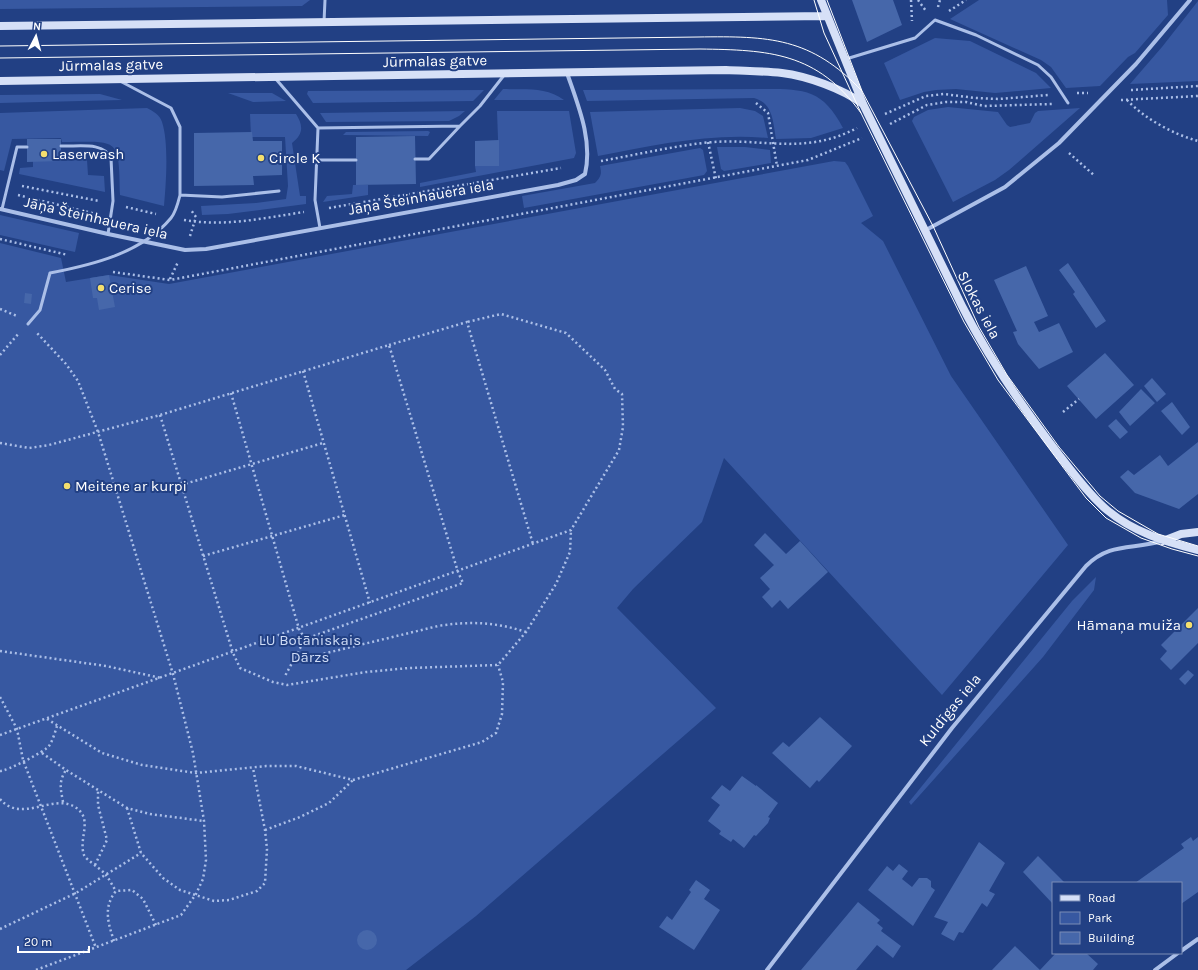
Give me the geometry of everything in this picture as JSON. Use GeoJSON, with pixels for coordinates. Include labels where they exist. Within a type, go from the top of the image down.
{"type":"FeatureCollection","features":[{"type":"Feature","properties":{"kind":"main road","name":"Slokas iela"},"geometry":{"type":"LineString","coordinates":[[821,0],[826,16],[863,104],[978,337],[1023,407],[1088,492],[1107,511],[1146,534],[1163,541],[1198,550]]}},
{"type":"Feature","properties":{"kind":"main road"},"geometry":{"type":"LineString","coordinates":[[0,26],[826,16]]}},
{"type":"Feature","properties":{"kind":"main road","name":"Jūrmalas gatve"},"geometry":{"type":"LineString","coordinates":[[0,80],[726,70],[782,73],[828,86],[854,98],[863,104]]}},
{"type":"Feature","properties":{"kind":"main road","name":"Kuldīgas iela"},"geometry":{"type":"LineString","coordinates":[[1163,541],[1181,534],[1198,532]]}},
{"type":"Feature","properties":{"kind":"street"},"geometry":{"type":"LineString","coordinates":[[926,230],[1005,187],[1059,143],[1111,91],[1168,28],[1190,0]]}},
{"type":"Feature","properties":{"kind":"street"},"geometry":{"type":"LineString","coordinates":[[567,73],[578,106],[587,144],[587,163]]}},
{"type":"Feature","properties":{"kind":"street","name":"Jāņa Šteinhauera iela"},"geometry":{"type":"LineString","coordinates":[[1,209],[185,250],[206,249],[558,185],[576,180],[585,174],[587,163]]}},
{"type":"Feature","properties":{"kind":"street","name":"Kuldīgas iela"},"geometry":{"type":"LineString","coordinates":[[767,970],[952,728],[1086,566],[1096,556],[1109,550],[1140,547],[1163,541]]}},
{"type":"Feature","properties":{"kind":"street"},"geometry":{"type":"LineString","coordinates":[[1182,950],[1198,939]]}},
{"type":"Feature","properties":{"kind":"street"},"geometry":{"type":"LineString","coordinates":[[1155,970],[1177,954]]}},
{"type":"Feature","properties":{"kind":"lane"},"geometry":{"type":"LineString","coordinates":[[324,22],[325,0]]}},
{"type":"Feature","properties":{"kind":"lane"},"geometry":{"type":"LineString","coordinates":[[844,60],[915,38],[935,20],[976,35],[1038,65],[1051,78],[1068,103]]}},
{"type":"Feature","properties":{"kind":"lane"},"geometry":{"type":"LineString","coordinates":[[415,159],[429,160],[480,106],[506,74]]}},
{"type":"Feature","properties":{"kind":"lane"},"geometry":{"type":"LineString","coordinates":[[274,77],[318,128],[316,210],[320,228]]}},
{"type":"Feature","properties":{"kind":"lane"},"geometry":{"type":"LineString","coordinates":[[28,324],[40,310],[50,273],[90,265],[145,242],[172,217],[180,195],[180,127],[170,108],[115,79]]}},
{"type":"Feature","properties":{"kind":"lane"},"geometry":{"type":"LineString","coordinates":[[318,128],[460,126]]}},
{"type":"Feature","properties":{"kind":"lane"},"geometry":{"type":"LineString","coordinates":[[61,146],[100,147],[106,150],[111,158],[113,204],[108,234]]}},
{"type":"Feature","properties":{"kind":"lane"},"geometry":{"type":"LineString","coordinates":[[1,209],[18,147],[27,147]]}},
{"type":"Feature","properties":{"kind":"lane"},"geometry":{"type":"LineString","coordinates":[[318,160],[356,160]]}},
{"type":"Feature","properties":{"kind":"lane"},"geometry":{"type":"LineString","coordinates":[[180,195],[222,197],[279,191]]}},
{"type":"Feature","properties":{"kind":"path"},"geometry":{"type":"LineString","coordinates":[[911,0],[911,12],[915,38]]}},
{"type":"Feature","properties":{"kind":"path"},"geometry":{"type":"LineString","coordinates":[[8,183],[207,224],[232,223],[316,210],[708,142],[745,141],[773,144],[815,143],[838,136],[926,96],[938,95],[999,99],[1198,86]]}},
{"type":"Feature","properties":{"kind":"path"},"geometry":{"type":"LineString","coordinates":[[1101,101],[1198,96]]}},
{"type":"Feature","properties":{"kind":"path"},"geometry":{"type":"LineString","coordinates":[[1126,100],[1133,107],[1161,126],[1198,141]]}},
{"type":"Feature","properties":{"kind":"path"},"geometry":{"type":"LineString","coordinates":[[843,146],[927,105],[946,102],[1002,106],[1068,103]]}},
{"type":"Feature","properties":{"kind":"path"},"geometry":{"type":"LineString","coordinates":[[756,103],[768,112],[777,166]]}},
{"type":"Feature","properties":{"kind":"path"},"geometry":{"type":"LineString","coordinates":[[708,142],[716,179]]}},
{"type":"Feature","properties":{"kind":"path"},"geometry":{"type":"LineString","coordinates":[[1059,143],[1095,176]]}},
{"type":"Feature","properties":{"kind":"path"},"geometry":{"type":"LineString","coordinates":[[0,309],[14,314]]}},
{"type":"Feature","properties":{"kind":"path"},"geometry":{"type":"LineString","coordinates":[[0,443],[29,448],[49,445],[160,414],[467,322],[501,314],[566,333],[605,370],[615,388],[622,394],[623,427],[619,450],[570,530],[570,552],[556,584],[526,632],[498,665],[409,668],[366,672],[286,685],[273,682],[240,668],[232,652],[160,414]]}},
{"type":"Feature","properties":{"kind":"path"},"geometry":{"type":"LineString","coordinates":[[467,322],[533,544]]}},
{"type":"Feature","properties":{"kind":"path"},"geometry":{"type":"LineString","coordinates":[[0,355],[28,324],[66,364],[78,382],[98,432],[173,674],[196,773],[204,821],[206,860],[203,879],[196,894],[181,915],[36,970]]}},
{"type":"Feature","properties":{"kind":"path"},"geometry":{"type":"LineString","coordinates":[[285,676],[293,658],[305,639],[464,583],[458,572],[389,345]]}},
{"type":"Feature","properties":{"kind":"path"},"geometry":{"type":"LineString","coordinates":[[302,371],[370,603]]}},
{"type":"Feature","properties":{"kind":"path"},"geometry":{"type":"LineString","coordinates":[[231,393],[299,629],[305,639]]}},
{"type":"Feature","properties":{"kind":"path"},"geometry":{"type":"LineString","coordinates":[[1063,412],[1078,399]]}},
{"type":"Feature","properties":{"kind":"path"},"geometry":{"type":"LineString","coordinates":[[181,485],[323,443]]}},
{"type":"Feature","properties":{"kind":"path"},"geometry":{"type":"LineString","coordinates":[[203,556],[345,515]]}},
{"type":"Feature","properties":{"kind":"path"},"geometry":{"type":"LineString","coordinates":[[0,735],[458,572],[570,530]]}},
{"type":"Feature","properties":{"kind":"path"},"geometry":{"type":"LineString","coordinates":[[293,658],[310,657],[458,623],[497,625],[526,632]]}},
{"type":"Feature","properties":{"kind":"path"},"geometry":{"type":"LineString","coordinates":[[0,651],[106,666],[162,678]]}},
{"type":"Feature","properties":{"kind":"path"},"geometry":{"type":"LineString","coordinates":[[265,830],[300,817],[329,803],[353,780],[482,742],[496,733],[502,714],[503,682],[498,665]]}},
{"type":"Feature","properties":{"kind":"path"},"geometry":{"type":"LineString","coordinates":[[0,698],[17,729],[24,760],[96,948]]}},
{"type":"Feature","properties":{"kind":"path"},"geometry":{"type":"LineString","coordinates":[[46,719],[102,753],[142,765],[196,773],[296,766],[353,780]]}},
{"type":"Feature","properties":{"kind":"path"},"geometry":{"type":"LineString","coordinates":[[0,771],[4,772],[24,760],[42,753],[49,747],[58,726]]}},
{"type":"Feature","properties":{"kind":"path"},"geometry":{"type":"LineString","coordinates":[[42,753],[66,770],[127,808],[150,814],[204,821]]}},
{"type":"Feature","properties":{"kind":"path"},"geometry":{"type":"LineString","coordinates":[[127,808],[141,853],[163,878],[180,890],[214,901],[229,900],[257,891],[265,883],[265,830],[253,768]]}},
{"type":"Feature","properties":{"kind":"path"},"geometry":{"type":"LineString","coordinates":[[63,802],[60,785],[61,777],[66,770]]}},
{"type":"Feature","properties":{"kind":"path"},"geometry":{"type":"LineString","coordinates":[[95,864],[107,840],[98,805],[98,790]]}},
{"type":"Feature","properties":{"kind":"path"},"geometry":{"type":"LineString","coordinates":[[0,799],[5,805],[16,809],[42,807],[63,802],[75,807],[82,815],[86,825],[82,845],[85,856],[105,874],[116,891]]}},
{"type":"Feature","properties":{"kind":"path"},"geometry":{"type":"LineString","coordinates":[[0,929],[76,893],[141,853]]}},
{"type":"Feature","properties":{"kind":"path"},"geometry":{"type":"LineString","coordinates":[[114,941],[107,912],[110,898],[116,891],[132,890],[143,899],[156,925]]}},
{"type":"Feature","properties":{"kind":"green space"},"geometry":{"type":"Polygon","coordinates":[[[0,0],[310,0],[302,6],[0,9],[0,0]]]}},
{"type":"Feature","properties":{"kind":"green space"},"geometry":{"type":"Polygon","coordinates":[[[979,0],[1167,0],[1168,15],[1135,53],[1128,57],[1100,86],[1066,88],[1051,67],[1041,60],[950,19],[979,0]]]}},
{"type":"Feature","properties":{"kind":"green space"},"geometry":{"type":"Polygon","coordinates":[[[1198,1],[1198,81],[1130,84],[1162,47],[1198,1]]]}},
{"type":"Feature","properties":{"kind":"green space"},"geometry":{"type":"Polygon","coordinates":[[[935,38],[970,41],[1036,73],[1051,88],[995,93],[956,89],[936,90],[924,92],[900,100],[884,63],[935,38]]]}},
{"type":"Feature","properties":{"kind":"green space"},"geometry":{"type":"Polygon","coordinates":[[[503,89],[527,89],[542,91],[564,100],[494,100],[503,89]]]}},
{"type":"Feature","properties":{"kind":"green space"},"geometry":{"type":"Polygon","coordinates":[[[766,89],[802,91],[812,94],[828,106],[836,115],[843,128],[811,138],[776,139],[773,120],[769,109],[760,100],[754,98],[587,101],[583,90],[766,89]]]}},
{"type":"Feature","properties":{"kind":"green space"},"geometry":{"type":"Polygon","coordinates":[[[484,90],[473,101],[313,103],[307,94],[308,91],[484,90]]]}},
{"type":"Feature","properties":{"kind":"green space"},"geometry":{"type":"Polygon","coordinates":[[[228,93],[272,93],[286,101],[253,102],[228,93]]]}},
{"type":"Feature","properties":{"kind":"green space"},"geometry":{"type":"Polygon","coordinates":[[[100,94],[122,100],[0,103],[0,95],[100,94]]]}},
{"type":"Feature","properties":{"kind":"green space"},"geometry":{"type":"Polygon","coordinates":[[[948,107],[998,112],[1010,127],[1030,123],[1035,113],[1038,111],[1080,108],[1009,170],[995,180],[953,202],[912,121],[914,117],[928,110],[948,107]]]}},
{"type":"Feature","properties":{"kind":"green space"},"geometry":{"type":"Polygon","coordinates":[[[147,108],[160,117],[166,141],[166,187],[164,206],[120,195],[119,162],[116,152],[112,146],[105,143],[62,142],[61,138],[12,139],[4,171],[0,170],[0,113],[147,108]]]}},
{"type":"Feature","properties":{"kind":"green space"},"geometry":{"type":"Polygon","coordinates":[[[740,108],[755,111],[763,116],[768,138],[724,137],[683,141],[598,156],[590,112],[740,108]]]}},
{"type":"Feature","properties":{"kind":"green space"},"geometry":{"type":"Polygon","coordinates":[[[465,111],[449,121],[326,122],[320,113],[465,111]]]}},
{"type":"Feature","properties":{"kind":"green space"},"geometry":{"type":"Polygon","coordinates":[[[497,111],[569,111],[576,153],[574,158],[420,187],[420,183],[476,172],[475,166],[499,166],[497,111]]]}},
{"type":"Feature","properties":{"kind":"green space"},"geometry":{"type":"Polygon","coordinates":[[[250,114],[296,114],[300,122],[301,129],[299,136],[292,143],[300,196],[306,196],[306,204],[228,214],[202,215],[201,206],[256,203],[286,199],[288,186],[285,137],[251,137],[250,114]]]}},
{"type":"Feature","properties":{"kind":"green space"},"geometry":{"type":"Polygon","coordinates":[[[346,132],[430,132],[428,136],[343,135],[346,132]]]}},
{"type":"Feature","properties":{"kind":"green space"},"geometry":{"type":"Polygon","coordinates":[[[717,147],[745,147],[770,150],[771,163],[724,171],[721,169],[717,147]]]}},
{"type":"Feature","properties":{"kind":"green space"},"geometry":{"type":"Polygon","coordinates":[[[700,148],[703,150],[707,171],[704,175],[524,208],[522,196],[595,183],[599,179],[601,171],[600,166],[700,148]]]}},
{"type":"Feature","properties":{"kind":"green space"},"geometry":{"type":"Polygon","coordinates":[[[87,160],[88,175],[104,176],[105,192],[19,174],[20,168],[33,167],[33,161],[87,160]]]}},
{"type":"Feature","properties":{"kind":"green space","name":"LU Botāniskais Dārzs"},"geometry":{"type":"Polygon","coordinates":[[[834,161],[845,162],[848,166],[873,216],[861,223],[883,241],[951,376],[1068,545],[942,695],[724,458],[702,522],[633,589],[617,608],[716,708],[476,916],[406,970],[0,970],[0,243],[61,258],[66,282],[109,275],[169,284],[834,161]]]}},
{"type":"Feature","properties":{"kind":"green space"},"geometry":{"type":"Polygon","coordinates":[[[353,185],[368,185],[368,195],[323,202],[327,196],[352,194],[353,185]]]}},
{"type":"Feature","properties":{"kind":"green space"},"geometry":{"type":"Polygon","coordinates":[[[0,215],[79,233],[75,252],[0,235],[0,215]]]}},
{"type":"Feature","properties":{"kind":"green space"},"geometry":{"type":"Polygon","coordinates":[[[1096,577],[1094,590],[1043,657],[911,805],[909,802],[1072,601],[1096,577]]]}},
{"type":"Feature","properties":{"kind":"building"},"geometry":{"type":"Polygon","coordinates":[[[852,0],[893,0],[902,25],[867,42],[852,0]]]}},
{"type":"Feature","properties":{"kind":"building"},"geometry":{"type":"Polygon","coordinates":[[[252,132],[253,141],[282,141],[282,175],[253,176],[254,185],[194,186],[194,133],[252,132]]]}},
{"type":"Feature","properties":{"kind":"building"},"geometry":{"type":"Polygon","coordinates":[[[415,136],[416,184],[356,185],[356,137],[415,136]]]}},
{"type":"Feature","properties":{"kind":"building","name":"Laserwash"},"geometry":{"type":"Polygon","coordinates":[[[27,139],[61,139],[61,161],[27,162],[27,139]]]}},
{"type":"Feature","properties":{"kind":"building"},"geometry":{"type":"Polygon","coordinates":[[[499,140],[499,166],[475,166],[475,141],[499,140]]]}},
{"type":"Feature","properties":{"kind":"building"},"geometry":{"type":"Polygon","coordinates":[[[1068,263],[1106,321],[1096,328],[1073,294],[1075,292],[1059,270],[1068,263]]]}},
{"type":"Feature","properties":{"kind":"building"},"geometry":{"type":"Polygon","coordinates":[[[1026,266],[1048,316],[1034,322],[1039,332],[1059,323],[1073,352],[1039,369],[1018,344],[1013,332],[1017,331],[994,280],[1026,266]]]}},
{"type":"Feature","properties":{"kind":"building","name":"Cerise"},"geometry":{"type":"Polygon","coordinates":[[[109,275],[115,307],[99,310],[97,298],[93,298],[90,278],[109,275]]]}},
{"type":"Feature","properties":{"kind":"building"},"geometry":{"type":"Polygon","coordinates":[[[25,293],[32,294],[31,304],[24,303],[25,293]]]}},
{"type":"Feature","properties":{"kind":"building"},"geometry":{"type":"Polygon","coordinates":[[[1105,353],[1134,385],[1096,419],[1067,386],[1105,353]]]}},
{"type":"Feature","properties":{"kind":"building"},"geometry":{"type":"Polygon","coordinates":[[[1152,378],[1166,394],[1157,402],[1144,386],[1152,378]]]}},
{"type":"Feature","properties":{"kind":"building"},"geometry":{"type":"Polygon","coordinates":[[[1141,389],[1155,403],[1130,426],[1119,412],[1141,389]]]}},
{"type":"Feature","properties":{"kind":"building"},"geometry":{"type":"Polygon","coordinates":[[[1172,402],[1190,427],[1182,435],[1161,411],[1172,402]]]}},
{"type":"Feature","properties":{"kind":"building"},"geometry":{"type":"Polygon","coordinates":[[[1116,419],[1128,432],[1120,439],[1108,426],[1116,419]]]}},
{"type":"Feature","properties":{"kind":"building"},"geometry":{"type":"Polygon","coordinates":[[[1198,442],[1198,494],[1179,509],[1135,493],[1120,477],[1128,470],[1134,475],[1160,455],[1168,466],[1198,442]]]}},
{"type":"Feature","properties":{"kind":"building"},"geometry":{"type":"Polygon","coordinates":[[[765,533],[786,554],[800,541],[828,572],[788,609],[780,600],[772,608],[762,597],[770,589],[760,578],[774,565],[754,545],[765,533]]]}},
{"type":"Feature","properties":{"kind":"building","name":"Hāmaņa muiža"},"geometry":{"type":"Polygon","coordinates":[[[1198,608],[1198,643],[1171,670],[1160,659],[1167,651],[1161,645],[1198,608]]]}},
{"type":"Feature","properties":{"kind":"building"},"geometry":{"type":"Polygon","coordinates":[[[1188,670],[1194,675],[1185,685],[1179,679],[1188,670]]]}},
{"type":"Feature","properties":{"kind":"building"},"geometry":{"type":"Polygon","coordinates":[[[820,717],[852,746],[819,782],[817,780],[810,788],[772,753],[783,742],[789,747],[820,717]]]}},
{"type":"Feature","properties":{"kind":"building"},"geometry":{"type":"Polygon","coordinates":[[[742,776],[756,785],[778,803],[768,817],[770,818],[768,823],[756,836],[754,835],[744,848],[733,839],[731,842],[719,834],[721,831],[708,821],[720,805],[711,798],[722,785],[730,791],[742,776]]]}},
{"type":"Feature","properties":{"kind":"building"},"geometry":{"type":"Polygon","coordinates":[[[1191,837],[1193,841],[1198,837],[1198,892],[1182,903],[1182,882],[1136,882],[1184,848],[1181,844],[1191,837]]]}},
{"type":"Feature","properties":{"kind":"building"},"geometry":{"type":"Polygon","coordinates":[[[979,842],[1005,863],[989,891],[995,894],[987,907],[982,903],[963,933],[959,932],[954,941],[941,934],[948,922],[934,917],[979,842]]]}},
{"type":"Feature","properties":{"kind":"building"},"geometry":{"type":"Polygon","coordinates":[[[1038,856],[1064,882],[1052,882],[1052,903],[1023,872],[1038,856]]]}},
{"type":"Feature","properties":{"kind":"building"},"geometry":{"type":"Polygon","coordinates":[[[899,864],[908,871],[902,879],[912,887],[919,878],[927,878],[931,881],[931,887],[935,890],[913,926],[868,890],[887,866],[893,871],[899,864]]]}},
{"type":"Feature","properties":{"kind":"building"},"geometry":{"type":"Polygon","coordinates":[[[696,880],[710,890],[704,899],[720,910],[694,950],[659,927],[667,916],[672,920],[691,892],[689,890],[696,880]]]}},
{"type":"Feature","properties":{"kind":"building"},"geometry":{"type":"Polygon","coordinates":[[[858,902],[880,920],[877,923],[883,928],[881,931],[901,946],[893,958],[877,945],[856,970],[801,970],[858,902]]]}},
{"type":"Feature","properties":{"kind":"building"},"geometry":{"type":"Polygon","coordinates":[[[367,930],[374,933],[377,940],[374,947],[367,950],[360,947],[357,940],[360,933],[367,930]]]}},
{"type":"Feature","properties":{"kind":"building"},"geometry":{"type":"Polygon","coordinates":[[[1015,946],[1040,970],[992,970],[1015,946]]]}},
{"type":"Feature","properties":{"kind":"building"},"geometry":{"type":"Polygon","coordinates":[[[1055,954],[1087,954],[1098,964],[1093,970],[1040,970],[1055,954]]]}},
{"type":"Feature","properties":{"kind":"tram line"},"geometry":{"type":"LineString","coordinates":[[814,0],[824,33],[861,113],[964,322],[998,380],[1086,498],[1106,518],[1141,538],[1198,556]]}},
{"type":"Feature","properties":{"kind":"tram line"},"geometry":{"type":"LineString","coordinates":[[827,0],[862,91],[933,226],[979,327],[1007,375],[1059,447],[1100,496],[1118,511],[1158,534],[1198,546]]}},
{"type":"Feature","properties":{"kind":"tram line"},"geometry":{"type":"LineString","coordinates":[[0,46],[746,37],[788,43],[806,50],[825,60],[843,73],[862,91]]}},
{"type":"Feature","properties":{"kind":"tram line"},"geometry":{"type":"LineString","coordinates":[[0,58],[700,49],[748,51],[790,58],[809,66],[827,77],[844,93],[861,113]]}},
{"type":"Feature","properties":{"kind":"place","name":"Laserwash"},"geometry":{"type":"Point","coordinates":[44,154]}},
{"type":"Feature","properties":{"kind":"place","name":"Circle K"},"geometry":{"type":"Point","coordinates":[261,158]}},
{"type":"Feature","properties":{"kind":"place","name":"Cerise"},"geometry":{"type":"Point","coordinates":[101,288]}},
{"type":"Feature","properties":{"kind":"place","name":"Meitene ar kurpi"},"geometry":{"type":"Point","coordinates":[67,486]}},
{"type":"Feature","properties":{"kind":"place","name":"Hāmaņa muiža"},"geometry":{"type":"Point","coordinates":[1189,625]}}]}
